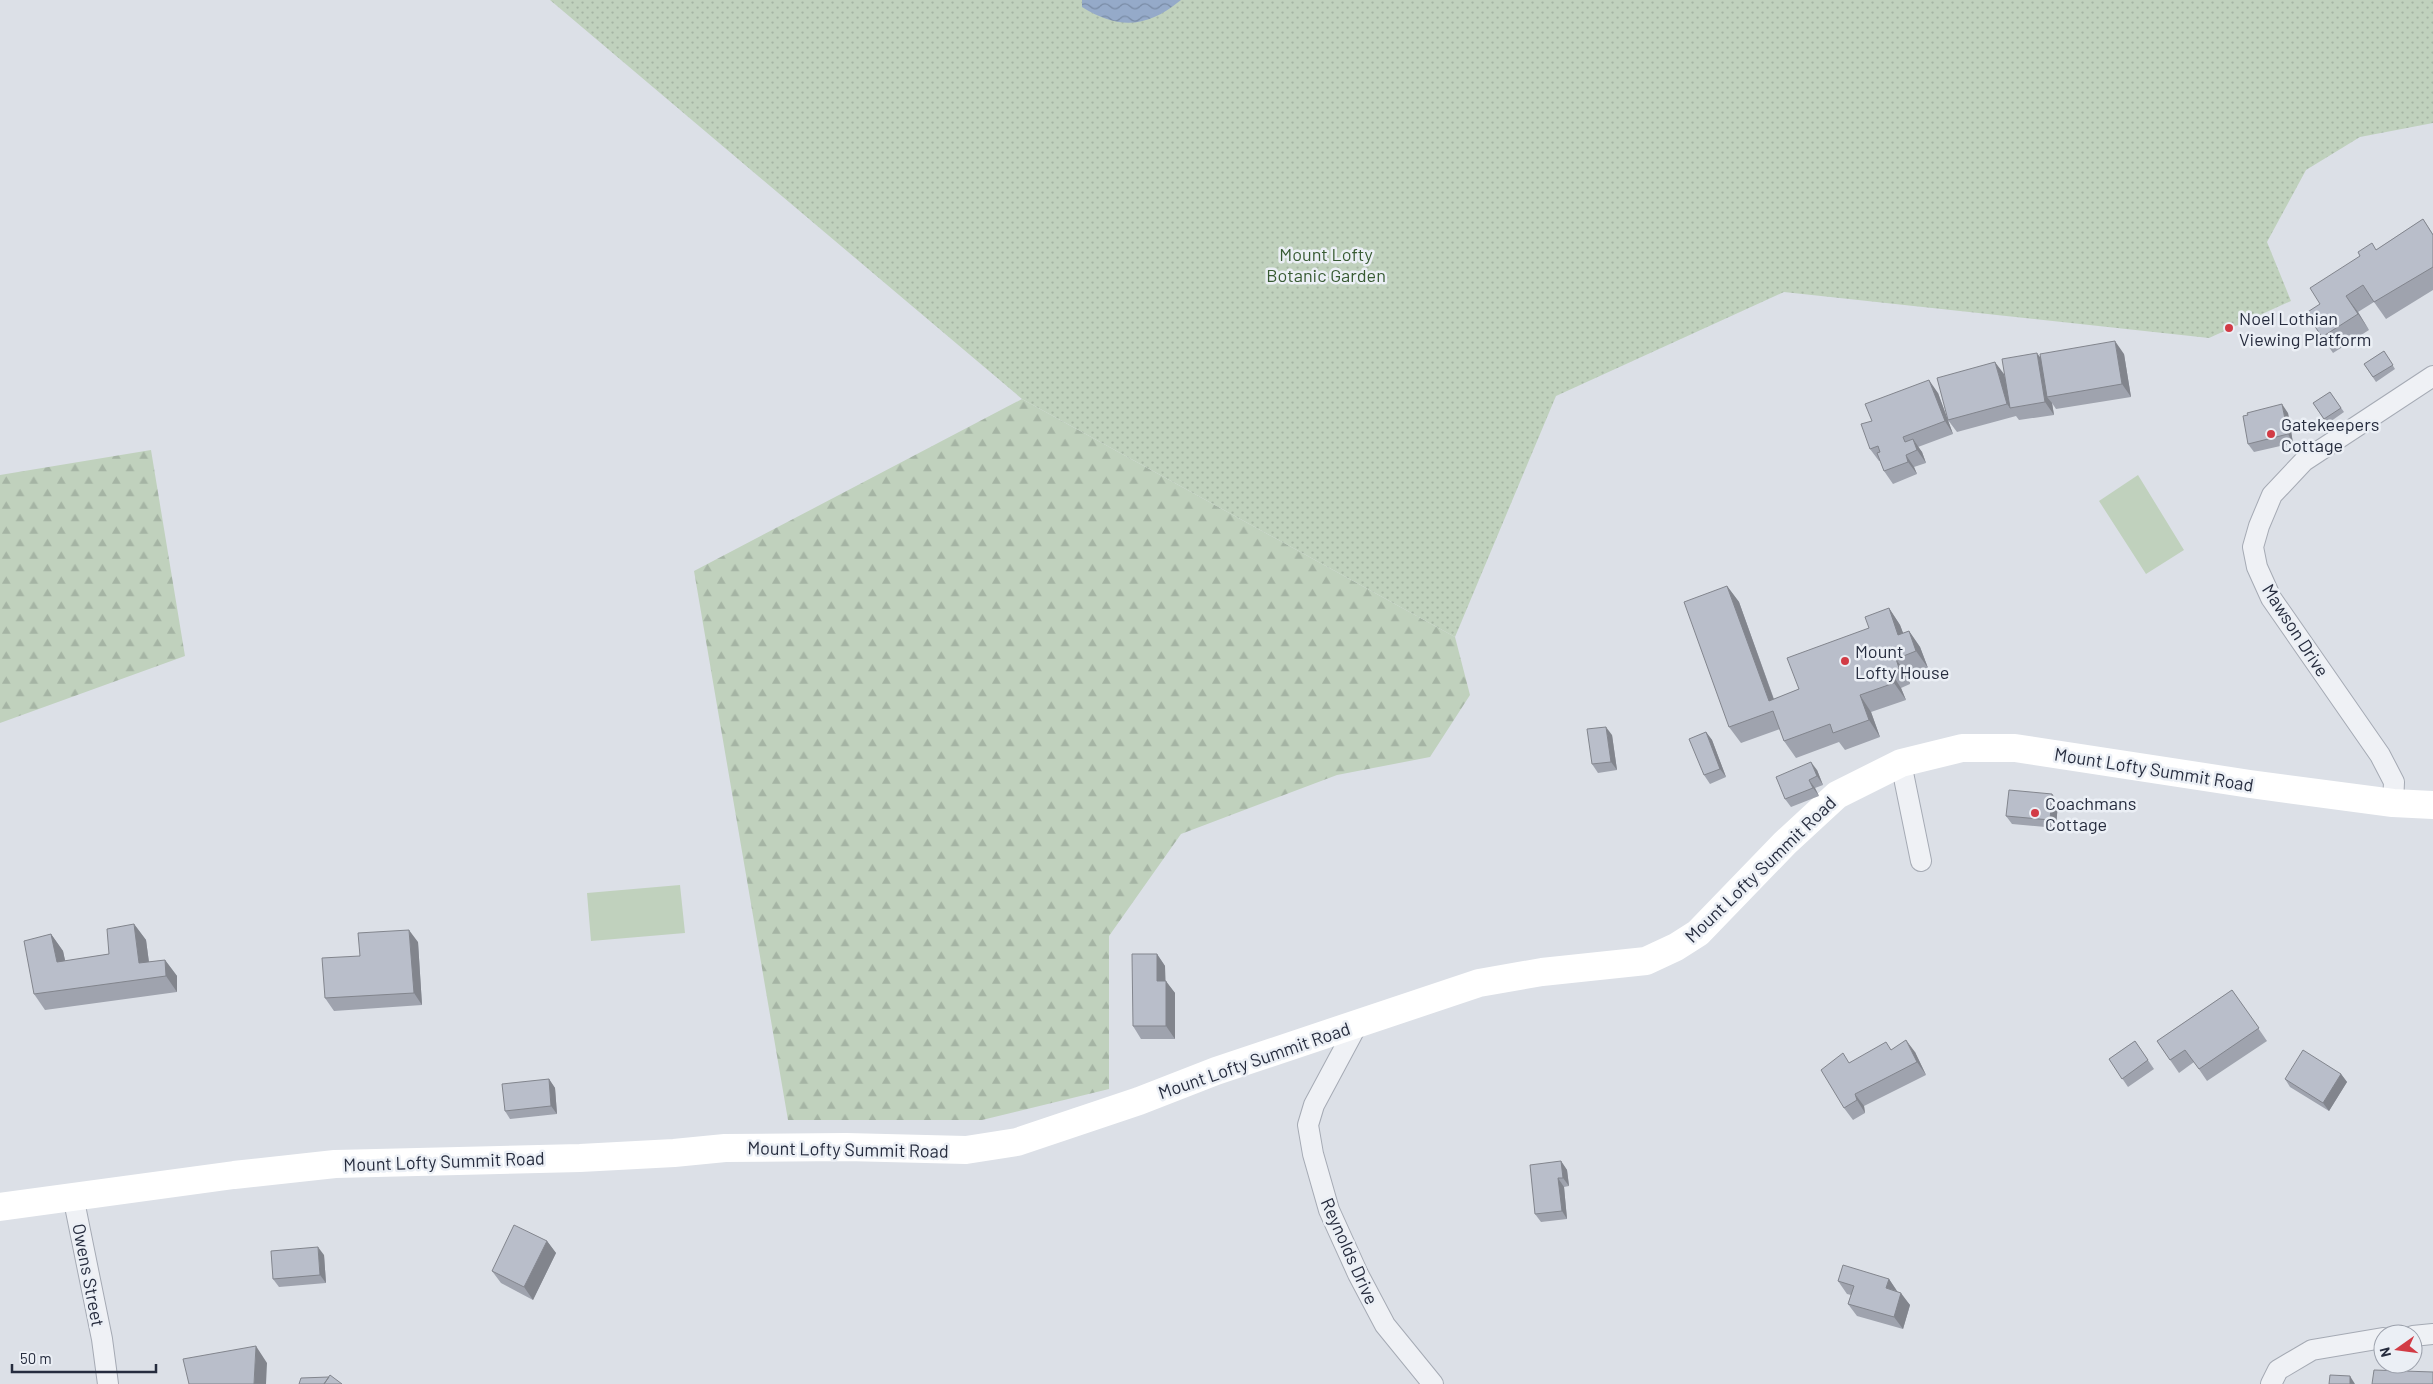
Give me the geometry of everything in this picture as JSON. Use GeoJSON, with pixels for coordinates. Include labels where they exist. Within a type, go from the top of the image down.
{"type":"FeatureCollection","features":[{"type":"Feature","properties":{"kind":"main road","name":"Mount Lofty Summit Road"},"geometry":{"type":"LineString","coordinates":[[0,1206],[278,1169],[336,1164],[589,1157],[725,1148],[846,1147],[966,1150],[1017,1142],[1358,1023],[1479,983],[1542,972],[1646,961],[1676,947],[1698,933],[1785,842],[1837,795],[1901,763],[1962,748],[2015,748],[2250,784],[2393,803],[2433,805]]}},
{"type":"Feature","properties":{"kind":"street","name":"Mawson Drive"},"geometry":{"type":"LineString","coordinates":[[2393,803],[2394,782],[2380,755],[2271,598],[2257,567],[2254,547],[2259,526],[2272,495],[2304,462],[2433,376]]}},
{"type":"Feature","properties":{"kind":"street"},"geometry":{"type":"LineString","coordinates":[[1901,763],[1921,861]]}},
{"type":"Feature","properties":{"kind":"street","name":"Reynolds Drive"},"geometry":{"type":"LineString","coordinates":[[1358,1023],[1314,1104],[1308,1125],[1313,1154],[1329,1210],[1358,1274],[1385,1325],[1433,1384]]}},
{"type":"Feature","properties":{"kind":"street","name":"Owens Street"},"geometry":{"type":"LineString","coordinates":[[73,1196],[102,1339],[108,1384]]}},
{"type":"Feature","properties":{"kind":"street"},"geometry":{"type":"LineString","coordinates":[[2271,1384],[2278,1370],[2312,1350],[2373,1340]]}},
{"type":"Feature","properties":{"kind":"green space","name":"Mount Lofty Botanic Garden"},"geometry":{"type":"Polygon","coordinates":[[[550,0],[2433,0],[2433,123],[2360,137],[2306,170],[2267,242],[2291,301],[2209,338],[1784,292],[1556,396],[1455,637],[1022,399],[550,0]]]}},
{"type":"Feature","properties":{"kind":"green space"},"geometry":{"type":"Polygon","coordinates":[[[1022,399],[1455,637],[1470,695],[1430,757],[1337,775],[1181,834],[1109,936],[1109,1089],[982,1120],[788,1120],[694,571],[1022,399]]]}},
{"type":"Feature","properties":{"kind":"green space"},"geometry":{"type":"Polygon","coordinates":[[[151,450],[185,656],[0,723],[0,475],[151,450]]]}},
{"type":"Feature","properties":{"kind":"green space"},"geometry":{"type":"Polygon","coordinates":[[[2138,475],[2184,550],[2146,574],[2099,501],[2138,475]]]}},
{"type":"Feature","properties":{"kind":"green space"},"geometry":{"type":"Polygon","coordinates":[[[680,885],[685,933],[591,941],[587,893],[680,885]]]}},
{"type":"Feature","properties":{"kind":"water"},"geometry":{"type":"Polygon","coordinates":[[[1082,0],[1181,0],[1156,16],[1133,23],[1108,20],[1082,7],[1082,0]]]}},
{"type":"Feature","properties":{"kind":"building"},"geometry":{"type":"Polygon","coordinates":[[[2423,219],[2433,235],[2433,267],[2374,302],[2363,285],[2346,296],[2358,314],[2322,337],[2306,313],[2320,304],[2310,288],[2360,256],[2358,252],[2372,243],[2376,250],[2423,219]]]}},
{"type":"Feature","properties":{"kind":"building"},"geometry":{"type":"Polygon","coordinates":[[[2115,341],[2122,384],[2047,397],[2040,354],[2115,341]]]}},
{"type":"Feature","properties":{"kind":"building"},"geometry":{"type":"Polygon","coordinates":[[[2384,351],[2393,365],[2373,377],[2364,364],[2384,351]]]}},
{"type":"Feature","properties":{"kind":"building"},"geometry":{"type":"Polygon","coordinates":[[[2037,353],[2045,402],[2010,408],[2002,359],[2037,353]]]}},
{"type":"Feature","properties":{"kind":"building"},"geometry":{"type":"Polygon","coordinates":[[[1995,362],[2007,404],[1948,420],[1937,378],[1995,362]]]}},
{"type":"Feature","properties":{"kind":"building"},"geometry":{"type":"Polygon","coordinates":[[[1929,380],[1945,421],[1903,437],[1905,442],[1913,439],[1917,450],[1906,455],[1908,462],[1884,471],[1877,453],[1880,452],[1878,446],[1870,449],[1861,424],[1872,421],[1865,404],[1929,380]]]}},
{"type":"Feature","properties":{"kind":"building"},"geometry":{"type":"Polygon","coordinates":[[[2330,392],[2341,408],[2324,419],[2313,403],[2330,392]]]}},
{"type":"Feature","properties":{"kind":"building"},"geometry":{"type":"Polygon","coordinates":[[[2282,404],[2288,434],[2248,444],[2243,416],[2248,415],[2247,413],[2282,404]]]}},
{"type":"Feature","properties":{"kind":"building"},"geometry":{"type":"Polygon","coordinates":[[[1727,586],[1769,701],[1799,689],[1787,658],[1869,628],[1865,617],[1889,608],[1898,635],[1909,631],[1916,651],[1896,659],[1899,668],[1890,671],[1894,683],[1860,695],[1869,720],[1833,733],[1830,724],[1784,741],[1773,711],[1729,727],[1684,602],[1727,586]]]}},
{"type":"Feature","properties":{"kind":"building"},"geometry":{"type":"Polygon","coordinates":[[[1606,727],[1611,762],[1592,764],[1587,729],[1606,727]]]}},
{"type":"Feature","properties":{"kind":"building"},"geometry":{"type":"Polygon","coordinates":[[[1706,732],[1720,769],[1704,775],[1689,739],[1706,732]]]}},
{"type":"Feature","properties":{"kind":"building"},"geometry":{"type":"Polygon","coordinates":[[[1811,762],[1817,776],[1809,780],[1813,788],[1785,799],[1776,777],[1811,762]]]}},
{"type":"Feature","properties":{"kind":"building","name":"Coachmans Cottage"},"geometry":{"type":"Polygon","coordinates":[[[2009,790],[2052,794],[2050,820],[2006,816],[2009,790]]]}},
{"type":"Feature","properties":{"kind":"building"},"geometry":{"type":"Polygon","coordinates":[[[134,924],[139,963],[165,960],[166,976],[34,994],[24,941],[51,934],[57,962],[109,954],[107,929],[134,924]]]}},
{"type":"Feature","properties":{"kind":"building"},"geometry":{"type":"Polygon","coordinates":[[[409,930],[414,993],[325,998],[322,958],[360,956],[358,933],[409,930]]]}},
{"type":"Feature","properties":{"kind":"building"},"geometry":{"type":"Polygon","coordinates":[[[1132,954],[1157,954],[1157,981],[1166,981],[1166,1026],[1133,1026],[1132,954]]]}},
{"type":"Feature","properties":{"kind":"building"},"geometry":{"type":"Polygon","coordinates":[[[2232,990],[2259,1028],[2199,1069],[2185,1050],[2170,1060],[2157,1041],[2232,990]]]}},
{"type":"Feature","properties":{"kind":"building"},"geometry":{"type":"Polygon","coordinates":[[[1906,1040],[1917,1062],[1855,1094],[1857,1100],[1844,1108],[1821,1070],[1843,1053],[1849,1063],[1886,1042],[1891,1050],[1906,1040]]]}},
{"type":"Feature","properties":{"kind":"building"},"geometry":{"type":"Polygon","coordinates":[[[2135,1041],[2148,1060],[2122,1079],[2109,1059],[2135,1041]]]}},
{"type":"Feature","properties":{"kind":"building"},"geometry":{"type":"Polygon","coordinates":[[[2303,1050],[2341,1074],[2323,1103],[2285,1079],[2303,1050]]]}},
{"type":"Feature","properties":{"kind":"building"},"geometry":{"type":"Polygon","coordinates":[[[549,1079],[551,1106],[505,1111],[502,1084],[549,1079]]]}},
{"type":"Feature","properties":{"kind":"building"},"geometry":{"type":"Polygon","coordinates":[[[1561,1161],[1563,1178],[1558,1178],[1562,1211],[1535,1214],[1530,1165],[1561,1161]]]}},
{"type":"Feature","properties":{"kind":"building"},"geometry":{"type":"Polygon","coordinates":[[[514,1225],[547,1241],[524,1287],[492,1271],[514,1225]]]}},
{"type":"Feature","properties":{"kind":"building"},"geometry":{"type":"Polygon","coordinates":[[[318,1247],[320,1275],[273,1279],[271,1251],[318,1247]]]}},
{"type":"Feature","properties":{"kind":"building"},"geometry":{"type":"Polygon","coordinates":[[[1843,1265],[1889,1279],[1886,1288],[1901,1293],[1894,1317],[1848,1304],[1854,1286],[1838,1281],[1843,1265]]]}},
{"type":"Feature","properties":{"kind":"building"},"geometry":{"type":"Polygon","coordinates":[[[256,1346],[254,1384],[189,1384],[183,1359],[256,1346]]]}},
{"type":"Feature","properties":{"kind":"building"},"geometry":{"type":"Polygon","coordinates":[[[2423,1372],[2433,1372],[2433,1384],[2372,1384],[2373,1374],[2423,1374],[2423,1372]]]}},
{"type":"Feature","properties":{"kind":"building"},"geometry":{"type":"Polygon","coordinates":[[[330,1375],[342,1384],[324,1384],[330,1375]]]}},
{"type":"Feature","properties":{"kind":"building"},"geometry":{"type":"Polygon","coordinates":[[[2330,1375],[2350,1376],[2350,1384],[2329,1384],[2330,1375]]]}},
{"type":"Feature","properties":{"kind":"building"},"geometry":{"type":"Polygon","coordinates":[[[329,1377],[324,1384],[299,1384],[301,1378],[329,1377]]]}},
{"type":"Feature","properties":{"kind":"place","name":"Noel Lothian Viewing Platform"},"geometry":{"type":"Point","coordinates":[2229,328]}},
{"type":"Feature","properties":{"kind":"place","name":"Gatekeepers Cottage"},"geometry":{"type":"Point","coordinates":[2271,434]}},
{"type":"Feature","properties":{"kind":"place","name":"Mount Lofty House"},"geometry":{"type":"Point","coordinates":[1845,661]}},
{"type":"Feature","properties":{"kind":"place","name":"Coachmans Cottage"},"geometry":{"type":"Point","coordinates":[2035,813]}}]}
